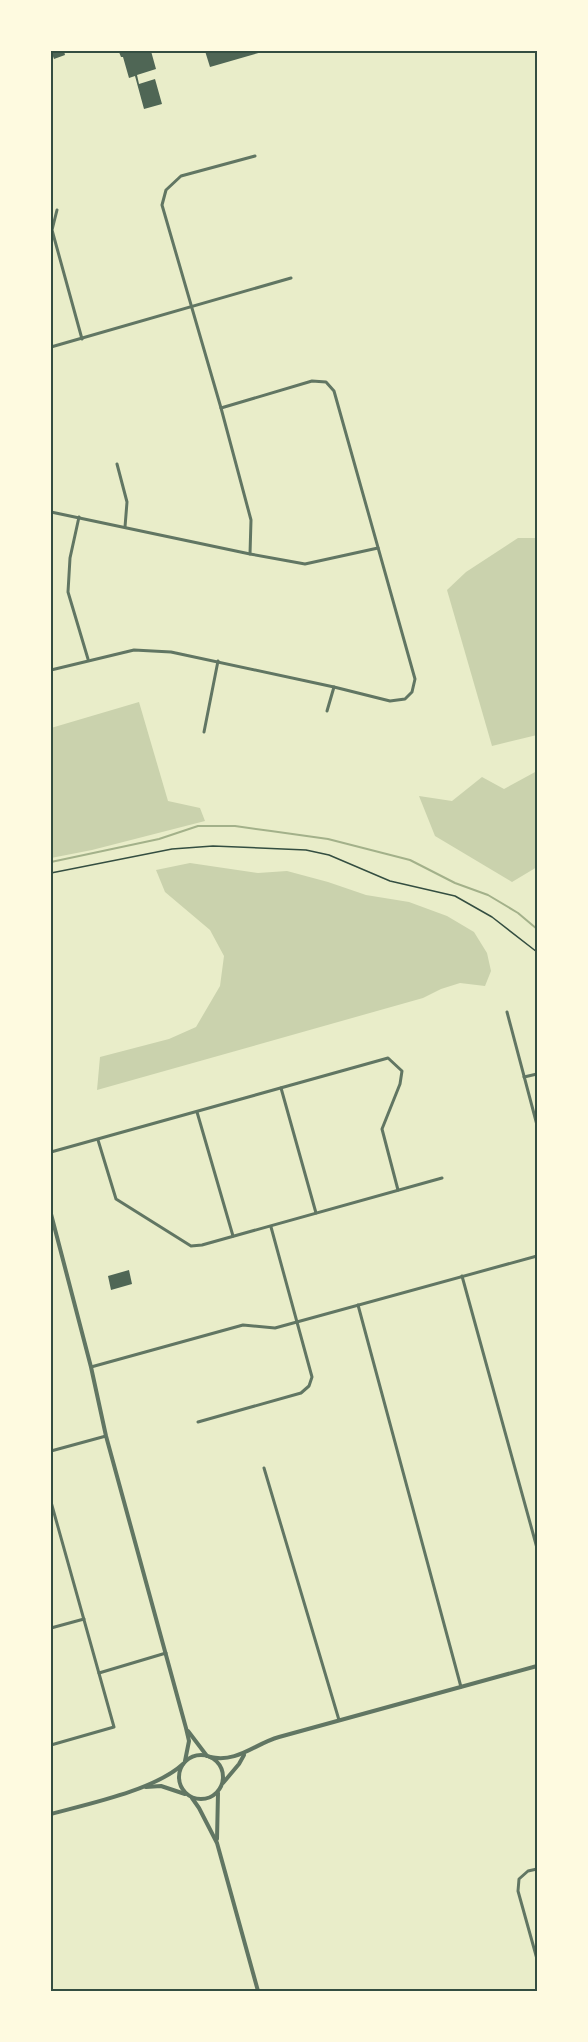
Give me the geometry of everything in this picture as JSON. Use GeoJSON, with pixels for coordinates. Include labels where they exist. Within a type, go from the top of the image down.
{"type":"FeatureCollection","features":[{"type":"Feature","properties":{"kind":"street"},"geometry":{"type":"LineString","coordinates":[[250,554],[251,520],[162,205],[166,190],[181,176],[255,156]]}},
{"type":"Feature","properties":{"kind":"street"},"geometry":{"type":"LineString","coordinates":[[57,210],[52,230],[81,339]]}},
{"type":"Feature","properties":{"kind":"street"},"geometry":{"type":"LineString","coordinates":[[51,347],[291,278]]}},
{"type":"Feature","properties":{"kind":"street"},"geometry":{"type":"LineString","coordinates":[[51,670],[134,650],[171,651],[390,701],[405,699],[412,692],[415,679],[334,391],[326,382],[312,381],[221,408]]}},
{"type":"Feature","properties":{"kind":"street"},"geometry":{"type":"LineString","coordinates":[[117,464],[127,502],[125,527]]}},
{"type":"Feature","properties":{"kind":"street"},"geometry":{"type":"LineString","coordinates":[[51,512],[305,564],[378,548]]}},
{"type":"Feature","properties":{"kind":"street"},"geometry":{"type":"LineString","coordinates":[[79,517],[70,558],[68,592],[89,660]]}},
{"type":"Feature","properties":{"kind":"street"},"geometry":{"type":"LineString","coordinates":[[204,732],[218,661]]}},
{"type":"Feature","properties":{"kind":"street"},"geometry":{"type":"LineString","coordinates":[[327,711],[334,687]]}},
{"type":"Feature","properties":{"kind":"street"},"geometry":{"type":"LineString","coordinates":[[507,1012],[537,1125]]}},
{"type":"Feature","properties":{"kind":"street"},"geometry":{"type":"LineString","coordinates":[[51,1152],[388,1058],[402,1071],[400,1084],[382,1129],[398,1190]]}},
{"type":"Feature","properties":{"kind":"street"},"geometry":{"type":"LineString","coordinates":[[524,1077],[537,1074]]}},
{"type":"Feature","properties":{"kind":"street"},"geometry":{"type":"LineString","coordinates":[[281,1088],[316,1213]]}},
{"type":"Feature","properties":{"kind":"street"},"geometry":{"type":"LineString","coordinates":[[197,1112],[233,1236]]}},
{"type":"Feature","properties":{"kind":"street"},"geometry":{"type":"LineString","coordinates":[[98,1140],[116,1199],[191,1246],[202,1245],[442,1178]]}},
{"type":"Feature","properties":{"kind":"street"},"geometry":{"type":"LineString","coordinates":[[51,1214],[53,1229],[91,1367],[106,1436],[186,1728],[189,1741],[184,1763],[178,1776],[185,1794]]}},
{"type":"Feature","properties":{"kind":"street"},"geometry":{"type":"LineString","coordinates":[[198,1422],[301,1393],[309,1386],[312,1377],[271,1226]]}},
{"type":"Feature","properties":{"kind":"street"},"geometry":{"type":"LineString","coordinates":[[91,1367],[243,1325],[275,1328],[537,1256]]}},
{"type":"Feature","properties":{"kind":"street"},"geometry":{"type":"LineString","coordinates":[[462,1276],[537,1548]]}},
{"type":"Feature","properties":{"kind":"street"},"geometry":{"type":"LineString","coordinates":[[358,1305],[461,1687]]}},
{"type":"Feature","properties":{"kind":"street"},"geometry":{"type":"LineString","coordinates":[[51,1451],[106,1436]]}},
{"type":"Feature","properties":{"kind":"street"},"geometry":{"type":"LineString","coordinates":[[264,1468],[339,1722]]}},
{"type":"Feature","properties":{"kind":"street"},"geometry":{"type":"LineString","coordinates":[[51,1502],[114,1727],[51,1745]]}},
{"type":"Feature","properties":{"kind":"street"},"geometry":{"type":"LineString","coordinates":[[51,1628],[84,1619]]}},
{"type":"Feature","properties":{"kind":"street"},"geometry":{"type":"LineString","coordinates":[[99,1673],[166,1653]]}},
{"type":"Feature","properties":{"kind":"street"},"geometry":{"type":"LineString","coordinates":[[51,1814],[142,1787],[166,1777],[199,1755],[227,1758],[244,1754],[276,1738],[537,1666]]}},
{"type":"Feature","properties":{"kind":"street"},"geometry":{"type":"LineString","coordinates":[[186,1728],[209,1756],[220,1765],[224,1777],[223,1783]]}},
{"type":"Feature","properties":{"kind":"street"},"geometry":{"type":"LineString","coordinates":[[142,1787],[161,1786],[192,1798],[206,1800],[218,1792],[244,1754]]}},
{"type":"Feature","properties":{"kind":"street"},"geometry":{"type":"LineString","coordinates":[[217,1843],[218,1792]]}},
{"type":"Feature","properties":{"kind":"street"},"geometry":{"type":"LineString","coordinates":[[192,1798],[217,1843],[258,1991]]}},
{"type":"Feature","properties":{"kind":"street"},"geometry":{"type":"LineString","coordinates":[[537,1869],[528,1871],[519,1879],[518,1891],[537,1959]]}},
{"type":"Feature","properties":{"kind":"path"},"geometry":{"type":"LineString","coordinates":[[51,873],[172,849],[213,846],[306,850],[329,855],[390,881],[455,896],[492,917],[537,952]]}},
{"type":"Feature","properties":{"kind":"green space"},"geometry":{"type":"Polygon","coordinates":[[[518,538],[537,538],[537,735],[492,746],[447,590],[466,572],[518,538]]]}},
{"type":"Feature","properties":{"kind":"green space"},"geometry":{"type":"Polygon","coordinates":[[[139,702],[168,801],[200,808],[205,821],[51,858],[51,728],[139,702]]]}},
{"type":"Feature","properties":{"kind":"green space"},"geometry":{"type":"Polygon","coordinates":[[[537,771],[537,867],[512,882],[435,836],[419,796],[452,801],[482,777],[504,789],[537,771]]]}},
{"type":"Feature","properties":{"kind":"green space"},"geometry":{"type":"Polygon","coordinates":[[[190,863],[258,873],[287,871],[366,895],[409,902],[447,916],[474,932],[487,953],[491,971],[485,986],[460,983],[423,998],[97,1090],[100,1057],[169,1039],[196,1027],[220,986],[224,956],[210,930],[165,892],[156,870],[190,863]]]}},
{"type":"Feature","properties":{"kind":"building"},"geometry":{"type":"Polygon","coordinates":[[[51,51],[64,51],[65,55],[54,59],[51,51]]]}},
{"type":"Feature","properties":{"kind":"building"},"geometry":{"type":"Polygon","coordinates":[[[151,51],[156,69],[137,75],[139,84],[155,79],[162,104],[144,109],[135,76],[129,78],[123,57],[119,52],[151,51]]]}},
{"type":"Feature","properties":{"kind":"building"},"geometry":{"type":"Polygon","coordinates":[[[205,51],[262,51],[262,52],[210,67],[205,51]]]}},
{"type":"Feature","properties":{"kind":"building"},"geometry":{"type":"Polygon","coordinates":[[[129,1270],[132,1284],[111,1290],[108,1276],[129,1270]]]}},
{"type":"Feature","properties":{"kind":"waterway"},"geometry":{"type":"LineString","coordinates":[[51,862],[159,839],[198,826],[235,826],[328,839],[410,860],[455,883],[488,895],[518,913],[537,929]]}}]}
